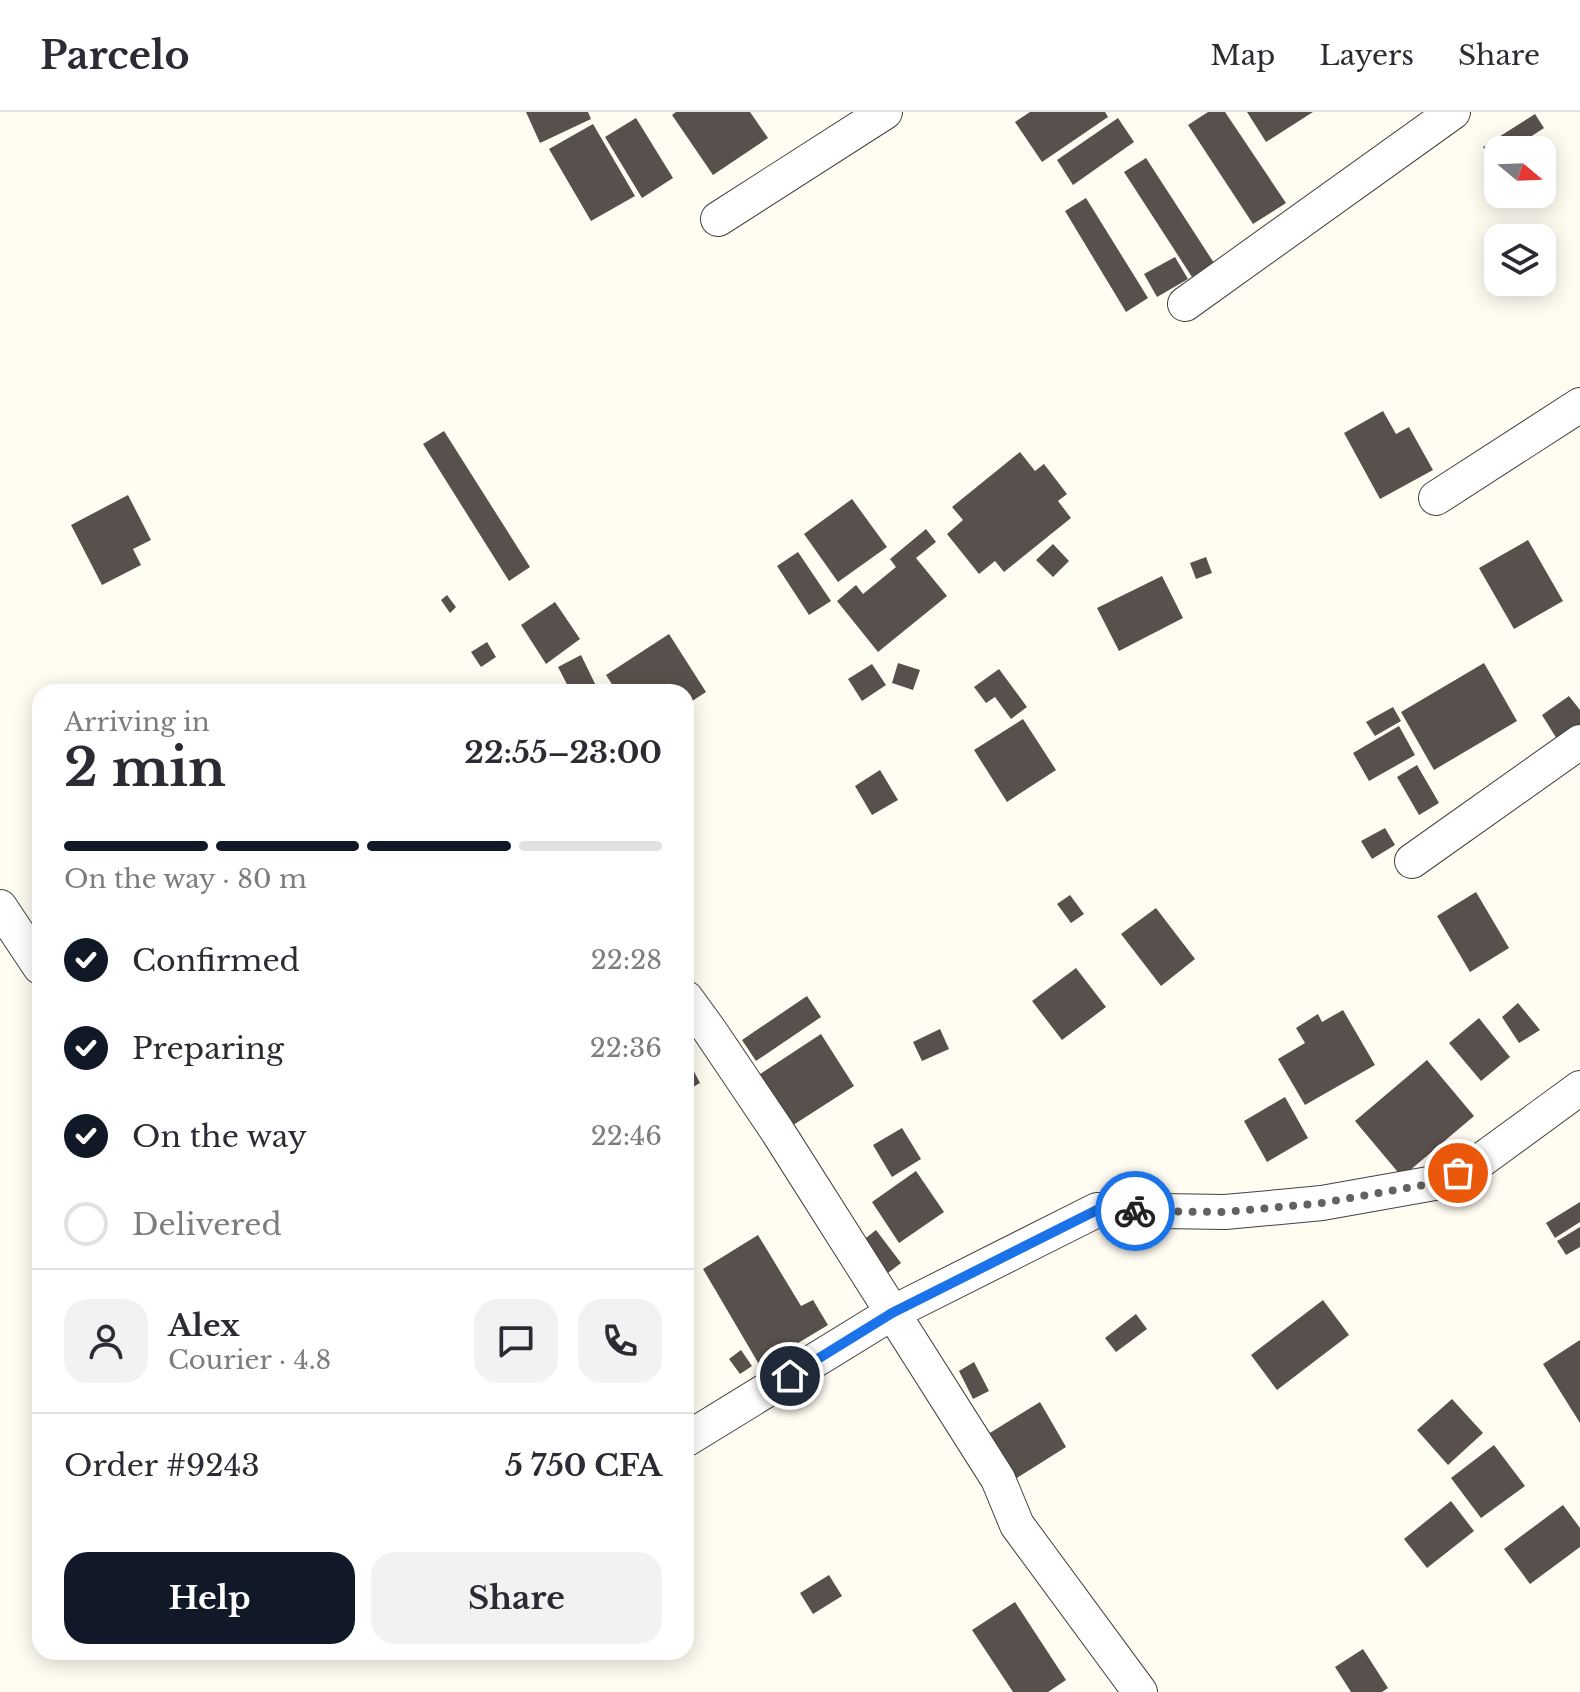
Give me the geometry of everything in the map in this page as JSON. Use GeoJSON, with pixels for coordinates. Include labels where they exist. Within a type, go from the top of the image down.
{"type":"FeatureCollection","features":[{"type":"Feature","properties":{"kind":"street"},"geometry":{"type":"LineString","coordinates":[[718,219],[885,112]]}},
{"type":"Feature","properties":{"kind":"street"},"geometry":{"type":"LineString","coordinates":[[1185,304],[1453,112]]}},
{"type":"Feature","properties":{"kind":"street"},"geometry":{"type":"LineString","coordinates":[[1436,498],[1580,405]]}},
{"type":"Feature","properties":{"kind":"street"},"geometry":{"type":"LineString","coordinates":[[1412,861],[1580,742]]}},
{"type":"Feature","properties":{"kind":"street"},"geometry":{"type":"LineString","coordinates":[[0,907],[32,955]]}},
{"type":"Feature","properties":{"kind":"street"},"geometry":{"type":"LineString","coordinates":[[694,1009],[778,1132],[998,1479],[1017,1525],[1140,1692]]}},
{"type":"Feature","properties":{"kind":"street"},"geometry":{"type":"LineString","coordinates":[[694,1435],[892,1313],[1097,1210],[1225,1212],[1266,1209],[1322,1203],[1440,1182],[1476,1164],[1580,1088]]}},
{"type":"Feature","properties":{"kind":"building"},"geometry":{"type":"Polygon","coordinates":[[[526,112],[588,112],[591,119],[540,143],[526,112]]]}},
{"type":"Feature","properties":{"kind":"building"},"geometry":{"type":"Polygon","coordinates":[[[676,112],[750,112],[768,138],[713,175],[672,115],[676,112]]]}},
{"type":"Feature","properties":{"kind":"building"},"geometry":{"type":"Polygon","coordinates":[[[1030,112],[1105,112],[1108,117],[1042,162],[1015,122],[1030,112]]]}},
{"type":"Feature","properties":{"kind":"building"},"geometry":{"type":"Polygon","coordinates":[[[1208,112],[1225,112],[1286,203],[1253,224],[1188,125],[1208,112]]]}},
{"type":"Feature","properties":{"kind":"building"},"geometry":{"type":"Polygon","coordinates":[[[1247,112],[1313,112],[1266,142],[1247,112]]]}},
{"type":"Feature","properties":{"kind":"building"},"geometry":{"type":"Polygon","coordinates":[[[1535,114],[1544,128],[1532,136],[1500,136],[1535,114]]]}},
{"type":"Feature","properties":{"kind":"building"},"geometry":{"type":"Polygon","coordinates":[[[636,118],[673,178],[642,198],[605,137],[636,118]]]}},
{"type":"Feature","properties":{"kind":"building"},"geometry":{"type":"Polygon","coordinates":[[[1118,118],[1134,142],[1073,185],[1057,160],[1118,118]]]}},
{"type":"Feature","properties":{"kind":"building"},"geometry":{"type":"Polygon","coordinates":[[[593,124],[635,196],[591,221],[549,149],[593,124]]]}},
{"type":"Feature","properties":{"kind":"building"},"geometry":{"type":"Polygon","coordinates":[[[1146,158],[1214,263],[1192,277],[1124,172],[1146,158]]]}},
{"type":"Feature","properties":{"kind":"building"},"geometry":{"type":"Polygon","coordinates":[[[1086,198],[1148,298],[1126,312],[1065,211],[1086,198]]]}},
{"type":"Feature","properties":{"kind":"building"},"geometry":{"type":"Polygon","coordinates":[[[1175,257],[1188,279],[1157,297],[1144,274],[1175,257]]]}},
{"type":"Feature","properties":{"kind":"building"},"geometry":{"type":"Polygon","coordinates":[[[1383,411],[1396,434],[1409,427],[1433,470],[1380,499],[1344,433],[1383,411]]]}},
{"type":"Feature","properties":{"kind":"building"},"geometry":{"type":"Polygon","coordinates":[[[444,431],[530,567],[509,581],[423,444],[444,431]]]}},
{"type":"Feature","properties":{"kind":"building"},"geometry":{"type":"Polygon","coordinates":[[[1020,452],[1035,471],[1044,464],[1067,494],[1058,501],[1071,518],[1004,572],[995,561],[979,574],[947,534],[963,520],[952,507],[1020,452]]]}},
{"type":"Feature","properties":{"kind":"building"},"geometry":{"type":"Polygon","coordinates":[[[128,495],[151,540],[133,549],[141,565],[102,585],[71,525],[128,495]]]}},
{"type":"Feature","properties":{"kind":"building"},"geometry":{"type":"Polygon","coordinates":[[[852,499],[887,547],[838,582],[804,534],[852,499]]]}},
{"type":"Feature","properties":{"kind":"building"},"geometry":{"type":"Polygon","coordinates":[[[926,529],[936,542],[916,558],[947,596],[878,652],[837,601],[856,585],[863,594],[896,567],[890,559],[926,529]]]}},
{"type":"Feature","properties":{"kind":"building"},"geometry":{"type":"Polygon","coordinates":[[[1528,540],[1563,601],[1514,629],[1479,568],[1528,540]]]}},
{"type":"Feature","properties":{"kind":"building"},"geometry":{"type":"Polygon","coordinates":[[[1053,544],[1069,561],[1053,577],[1036,560],[1053,544]]]}},
{"type":"Feature","properties":{"kind":"building"},"geometry":{"type":"Polygon","coordinates":[[[798,552],[831,601],[809,615],[777,566],[798,552]]]}},
{"type":"Feature","properties":{"kind":"building"},"geometry":{"type":"Polygon","coordinates":[[[1206,557],[1212,573],[1196,579],[1190,563],[1206,557]]]}},
{"type":"Feature","properties":{"kind":"building"},"geometry":{"type":"Polygon","coordinates":[[[1162,576],[1183,618],[1119,651],[1097,608],[1162,576]]]}},
{"type":"Feature","properties":{"kind":"building"},"geometry":{"type":"Polygon","coordinates":[[[447,595],[456,607],[450,613],[441,600],[447,595]]]}},
{"type":"Feature","properties":{"kind":"building"},"geometry":{"type":"Polygon","coordinates":[[[555,602],[580,639],[546,664],[521,625],[555,602]]]}},
{"type":"Feature","properties":{"kind":"building"},"geometry":{"type":"Polygon","coordinates":[[[669,634],[706,692],[694,700],[694,684],[612,684],[606,675],[669,634]]]}},
{"type":"Feature","properties":{"kind":"building"},"geometry":{"type":"Polygon","coordinates":[[[487,642],[496,657],[481,667],[471,652],[487,642]]]}},
{"type":"Feature","properties":{"kind":"building"},"geometry":{"type":"Polygon","coordinates":[[[581,655],[595,684],[567,684],[558,667],[581,655]]]}},
{"type":"Feature","properties":{"kind":"building"},"geometry":{"type":"Polygon","coordinates":[[[898,663],[920,670],[913,690],[892,683],[898,663]]]}},
{"type":"Feature","properties":{"kind":"building"},"geometry":{"type":"Polygon","coordinates":[[[1484,663],[1517,721],[1434,770],[1401,712],[1484,663]]]}},
{"type":"Feature","properties":{"kind":"building"},"geometry":{"type":"Polygon","coordinates":[[[872,664],[886,685],[862,701],[848,679],[872,664]]]}},
{"type":"Feature","properties":{"kind":"building"},"geometry":{"type":"Polygon","coordinates":[[[999,669],[1027,707],[1011,719],[995,697],[986,703],[974,687],[999,669]]]}},
{"type":"Feature","properties":{"kind":"building"},"geometry":{"type":"Polygon","coordinates":[[[1569,696],[1580,710],[1580,740],[1565,752],[1542,715],[1569,696]]]}},
{"type":"Feature","properties":{"kind":"building"},"geometry":{"type":"Polygon","coordinates":[[[1393,707],[1401,721],[1375,736],[1366,722],[1393,707]]]}},
{"type":"Feature","properties":{"kind":"building"},"geometry":{"type":"Polygon","coordinates":[[[1023,719],[1056,770],[1007,802],[974,750],[1023,719]]]}},
{"type":"Feature","properties":{"kind":"building"},"geometry":{"type":"Polygon","coordinates":[[[1399,726],[1415,755],[1369,781],[1353,753],[1399,726]]]}},
{"type":"Feature","properties":{"kind":"building"},"geometry":{"type":"Polygon","coordinates":[[[1417,765],[1439,803],[1419,815],[1397,777],[1417,765]]]}},
{"type":"Feature","properties":{"kind":"building"},"geometry":{"type":"Polygon","coordinates":[[[880,770],[898,800],[872,815],[855,786],[880,770]]]}},
{"type":"Feature","properties":{"kind":"building"},"geometry":{"type":"Polygon","coordinates":[[[1385,828],[1395,845],[1372,859],[1361,841],[1385,828]]]}},
{"type":"Feature","properties":{"kind":"building"},"geometry":{"type":"Polygon","coordinates":[[[1476,892],[1509,948],[1470,972],[1437,916],[1476,892]]]}},
{"type":"Feature","properties":{"kind":"building"},"geometry":{"type":"Polygon","coordinates":[[[1070,895],[1084,914],[1071,923],[1057,904],[1070,895]]]}},
{"type":"Feature","properties":{"kind":"building"},"geometry":{"type":"Polygon","coordinates":[[[1156,908],[1195,959],[1161,986],[1121,934],[1156,908]]]}},
{"type":"Feature","properties":{"kind":"building"},"geometry":{"type":"Polygon","coordinates":[[[1076,968],[1106,1007],[1062,1040],[1032,1001],[1076,968]]]}},
{"type":"Feature","properties":{"kind":"building"},"geometry":{"type":"Polygon","coordinates":[[[807,996],[821,1017],[756,1061],[742,1040],[807,996]]]}},
{"type":"Feature","properties":{"kind":"building"},"geometry":{"type":"Polygon","coordinates":[[[1518,1003],[1540,1030],[1519,1043],[1502,1017],[1518,1003]]]}},
{"type":"Feature","properties":{"kind":"building"},"geometry":{"type":"Polygon","coordinates":[[[1343,1010],[1375,1065],[1305,1105],[1278,1059],[1305,1043],[1296,1028],[1318,1014],[1322,1022],[1343,1010]]]}},
{"type":"Feature","properties":{"kind":"building"},"geometry":{"type":"Polygon","coordinates":[[[1479,1018],[1510,1057],[1481,1081],[1449,1043],[1479,1018]]]}},
{"type":"Feature","properties":{"kind":"building"},"geometry":{"type":"Polygon","coordinates":[[[940,1029],[949,1049],[922,1061],[913,1042],[940,1029]]]}},
{"type":"Feature","properties":{"kind":"building"},"geometry":{"type":"Polygon","coordinates":[[[821,1034],[854,1086],[787,1129],[754,1078],[821,1034]]]}},
{"type":"Feature","properties":{"kind":"building"},"geometry":{"type":"Polygon","coordinates":[[[1427,1060],[1474,1116],[1402,1177],[1355,1121],[1427,1060]]]}},
{"type":"Feature","properties":{"kind":"building"},"geometry":{"type":"Polygon","coordinates":[[[694,1071],[700,1083],[694,1086],[694,1071]]]}},
{"type":"Feature","properties":{"kind":"building"},"geometry":{"type":"Polygon","coordinates":[[[1285,1097],[1308,1138],[1267,1162],[1244,1121],[1285,1097]]]}},
{"type":"Feature","properties":{"kind":"building"},"geometry":{"type":"Polygon","coordinates":[[[902,1128],[921,1159],[892,1177],[873,1145],[902,1128]]]}},
{"type":"Feature","properties":{"kind":"building"},"geometry":{"type":"Polygon","coordinates":[[[916,1171],[944,1212],[899,1243],[872,1202],[916,1171]]]}},
{"type":"Feature","properties":{"kind":"building"},"geometry":{"type":"Polygon","coordinates":[[[1580,1202],[1580,1222],[1555,1238],[1546,1223],[1580,1202]]]}},
{"type":"Feature","properties":{"kind":"building"},"geometry":{"type":"Polygon","coordinates":[[[1580,1227],[1580,1247],[1566,1255],[1557,1241],[1580,1227]]]}},
{"type":"Feature","properties":{"kind":"building"},"geometry":{"type":"Polygon","coordinates":[[[876,1230],[901,1263],[880,1279],[856,1246],[876,1230]]]}},
{"type":"Feature","properties":{"kind":"building"},"geometry":{"type":"Polygon","coordinates":[[[758,1235],[801,1306],[813,1300],[828,1325],[760,1366],[703,1269],[758,1235]]]}},
{"type":"Feature","properties":{"kind":"building"},"geometry":{"type":"Polygon","coordinates":[[[1323,1300],[1349,1335],[1277,1390],[1251,1355],[1323,1300]]]}},
{"type":"Feature","properties":{"kind":"building"},"geometry":{"type":"Polygon","coordinates":[[[1136,1314],[1147,1329],[1116,1352],[1105,1338],[1136,1314]]]}},
{"type":"Feature","properties":{"kind":"building"},"geometry":{"type":"Polygon","coordinates":[[[1580,1340],[1580,1423],[1543,1364],[1580,1340]]]}},
{"type":"Feature","properties":{"kind":"building"},"geometry":{"type":"Polygon","coordinates":[[[741,1350],[752,1366],[740,1374],[729,1359],[741,1350]]]}},
{"type":"Feature","properties":{"kind":"building"},"geometry":{"type":"Polygon","coordinates":[[[974,1362],[989,1391],[973,1399],[959,1371],[974,1362]]]}},
{"type":"Feature","properties":{"kind":"building"},"geometry":{"type":"Polygon","coordinates":[[[1452,1399],[1483,1433],[1448,1465],[1417,1430],[1452,1399]]]}},
{"type":"Feature","properties":{"kind":"building"},"geometry":{"type":"Polygon","coordinates":[[[1040,1402],[1066,1447],[1012,1481],[985,1436],[1040,1402]]]}},
{"type":"Feature","properties":{"kind":"building"},"geometry":{"type":"Polygon","coordinates":[[[1494,1445],[1525,1486],[1481,1518],[1451,1478],[1494,1445]]]}},
{"type":"Feature","properties":{"kind":"building"},"geometry":{"type":"Polygon","coordinates":[[[1451,1501],[1474,1531],[1427,1568],[1404,1539],[1451,1501]]]}},
{"type":"Feature","properties":{"kind":"building"},"geometry":{"type":"Polygon","coordinates":[[[1563,1505],[1580,1528],[1580,1547],[1530,1584],[1504,1549],[1563,1505]]]}},
{"type":"Feature","properties":{"kind":"building"},"geometry":{"type":"Polygon","coordinates":[[[829,1575],[842,1596],[813,1614],[800,1593],[829,1575]]]}},
{"type":"Feature","properties":{"kind":"building"},"geometry":{"type":"Polygon","coordinates":[[[1015,1602],[1066,1680],[1048,1692],[1013,1692],[972,1630],[1015,1602]]]}},
{"type":"Feature","properties":{"kind":"building"},"geometry":{"type":"Polygon","coordinates":[[[1363,1649],[1388,1688],[1382,1692],[1351,1692],[1335,1667],[1363,1649]]]}},
{"type":"Feature","properties":{"kind":"way so far"},"geometry":{"type":"LineString","coordinates":[[1135,1211],[1225,1212],[1322,1203],[1440,1182],[1458,1173]]}},
{"type":"Feature","properties":{"kind":"route"},"geometry":{"type":"LineString","coordinates":[[790,1376],[892,1313],[1097,1210],[1135,1211]]}}]}
